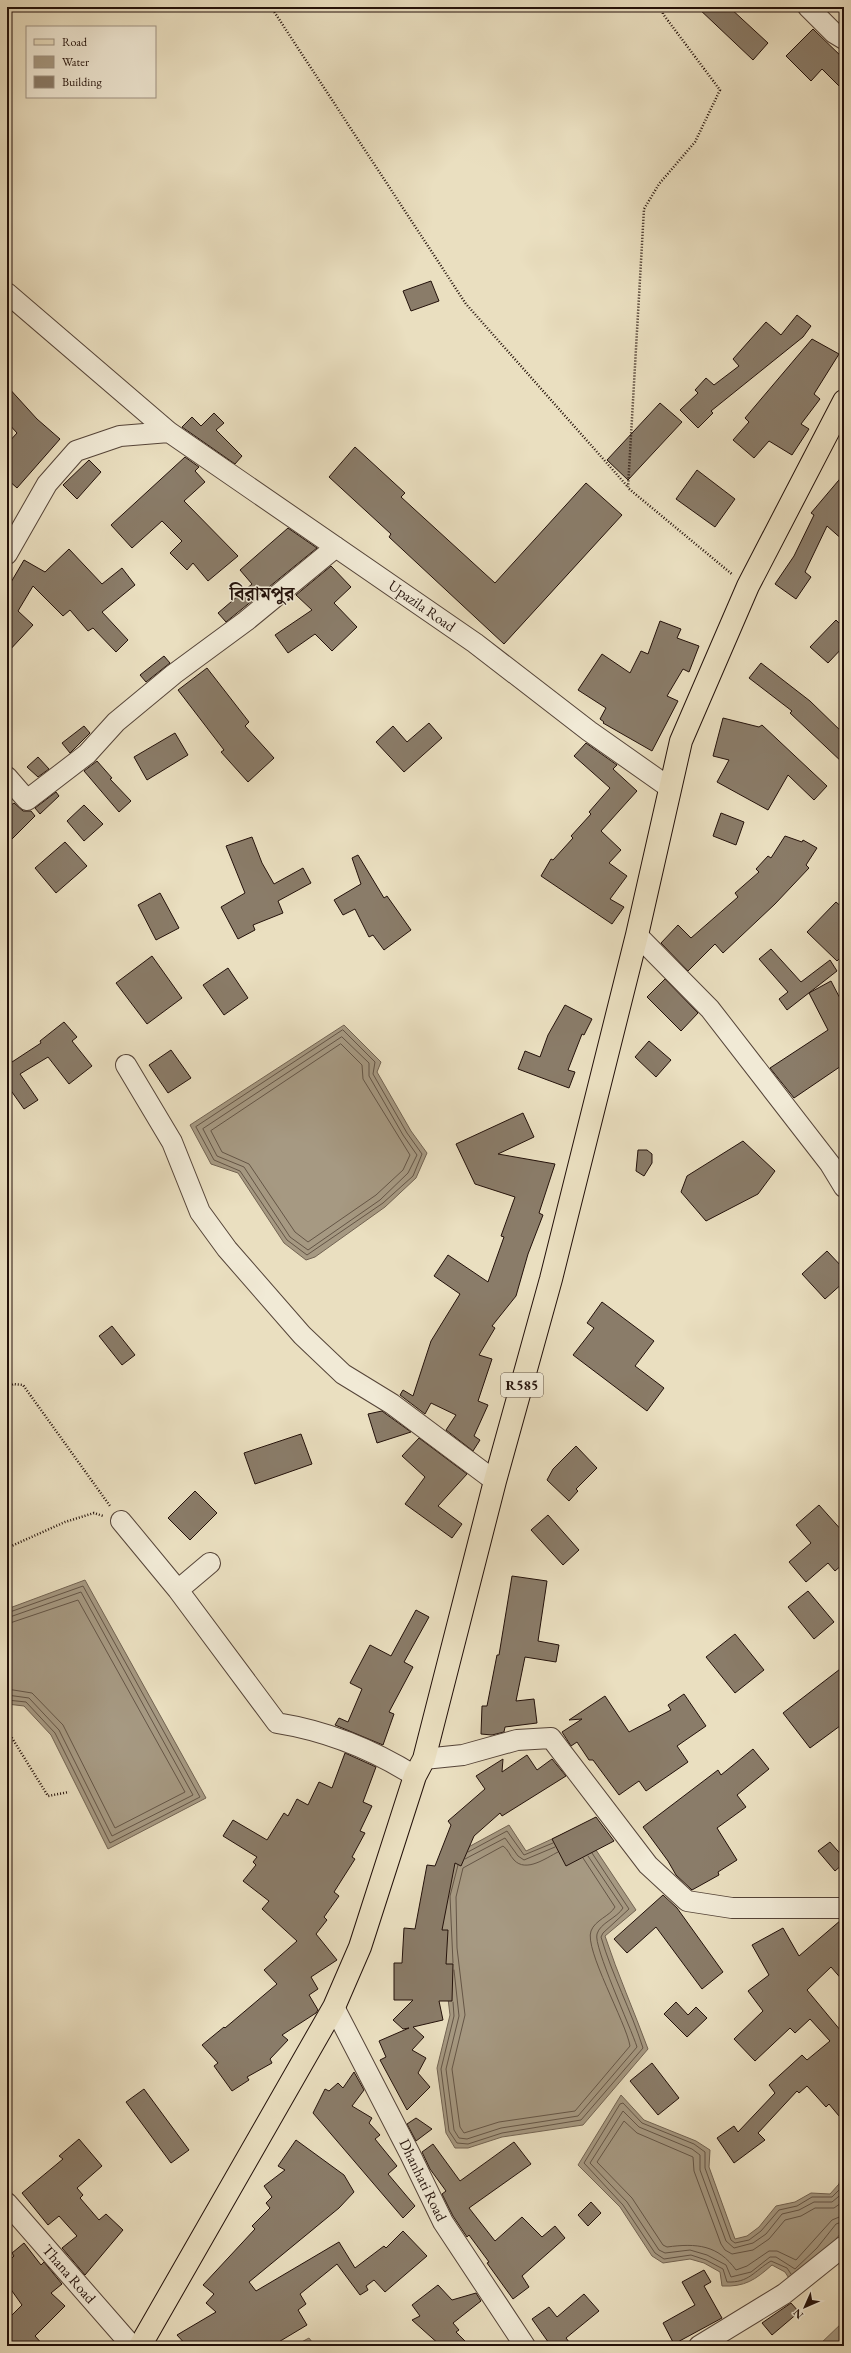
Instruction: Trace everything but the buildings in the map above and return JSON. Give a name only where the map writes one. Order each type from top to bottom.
[{"type":"main road","name":"R585","points":[[140,2346],[334,2007],[360,1947],[419,1768],[495,1481],[551,1279],[637,935],[681,741],[748,586],[844,401]]},
{"type":"street","points":[[808,7],[834,33],[844,39]]},
{"type":"street","name":"Upazila Road","points":[[7,293],[169,432],[475,643],[589,732],[670,788]]},
{"type":"street","points":[[7,554],[47,484],[76,451],[120,436],[169,432]]},
{"type":"street","points":[[7,777],[27,800],[87,754],[116,722],[174,674],[246,620],[336,547]]},
{"type":"street","points":[[637,935],[710,1010],[830,1164],[844,1187]]},
{"type":"street","points":[[126,1065],[172,1142],[200,1212],[227,1249],[302,1335],[343,1374],[392,1404],[495,1481]]},
{"type":"street","points":[[121,1521],[178,1590],[277,1723],[341,1738],[389,1760],[419,1768],[517,1740],[551,1738],[648,1865],[687,1901],[732,1908],[844,1908]]},
{"type":"street","points":[[178,1590],[210,1563]]},
{"type":"street","name":"Dhanhati Road","points":[[334,2007],[410,2154],[443,2222],[525,2346]]},
{"type":"street","name":"Thana Road","points":[[7,2203],[132,2346]]},
{"type":"street","points":[[699,2346],[784,2294],[844,2246]]},
{"type":"path","points":[[271,7],[466,304],[628,488],[748,586]]},
{"type":"path","points":[[628,488],[644,209],[659,184],[695,142],[720,90],[663,14],[662,7]]},
{"type":"path","points":[[7,1388],[13,1384],[23,1385],[121,1521]]},
{"type":"path","points":[[7,1548],[65,1522],[94,1513],[121,1521]]},
{"type":"path","points":[[7,1730],[48,1796],[69,1792]]},
{"type":"water","points":[[344,1025],[381,1062],[377,1072],[411,1131],[427,1153],[416,1178],[385,1207],[315,1257],[306,1260],[284,1243],[238,1173],[211,1164],[190,1125]]},
{"type":"water","points":[[85,1580],[206,1798],[108,1849],[51,1735],[24,1706],[7,1704],[7,1609]]},
{"type":"water","points":[[509,1825],[526,1851],[580,1826],[636,1910],[605,1936],[648,2049],[583,2125],[502,2137],[468,2148],[455,2148],[446,2133],[437,2068],[450,2015],[442,1949],[441,1895],[450,1857]]},
{"type":"water","points":[[621,2095],[644,2120],[696,2141],[710,2150],[709,2167],[735,2239],[747,2236],[759,2227],[776,2206],[795,2202],[811,2193],[830,2194],[839,2184],[844,2164],[844,2229],[824,2254],[792,2283],[785,2272],[772,2265],[749,2282],[737,2285],[722,2286],[720,2272],[704,2263],[690,2259],[663,2263],[652,2256],[620,2207],[578,2165]]},
{"type":"water","points":[[844,2321],[844,2346],[818,2346]]},
{"type":"water","points":[[309,2338],[315,2346],[294,2346]]},
{"type":"district","name":"বিরামপুর","points":[[262,593]]}]
